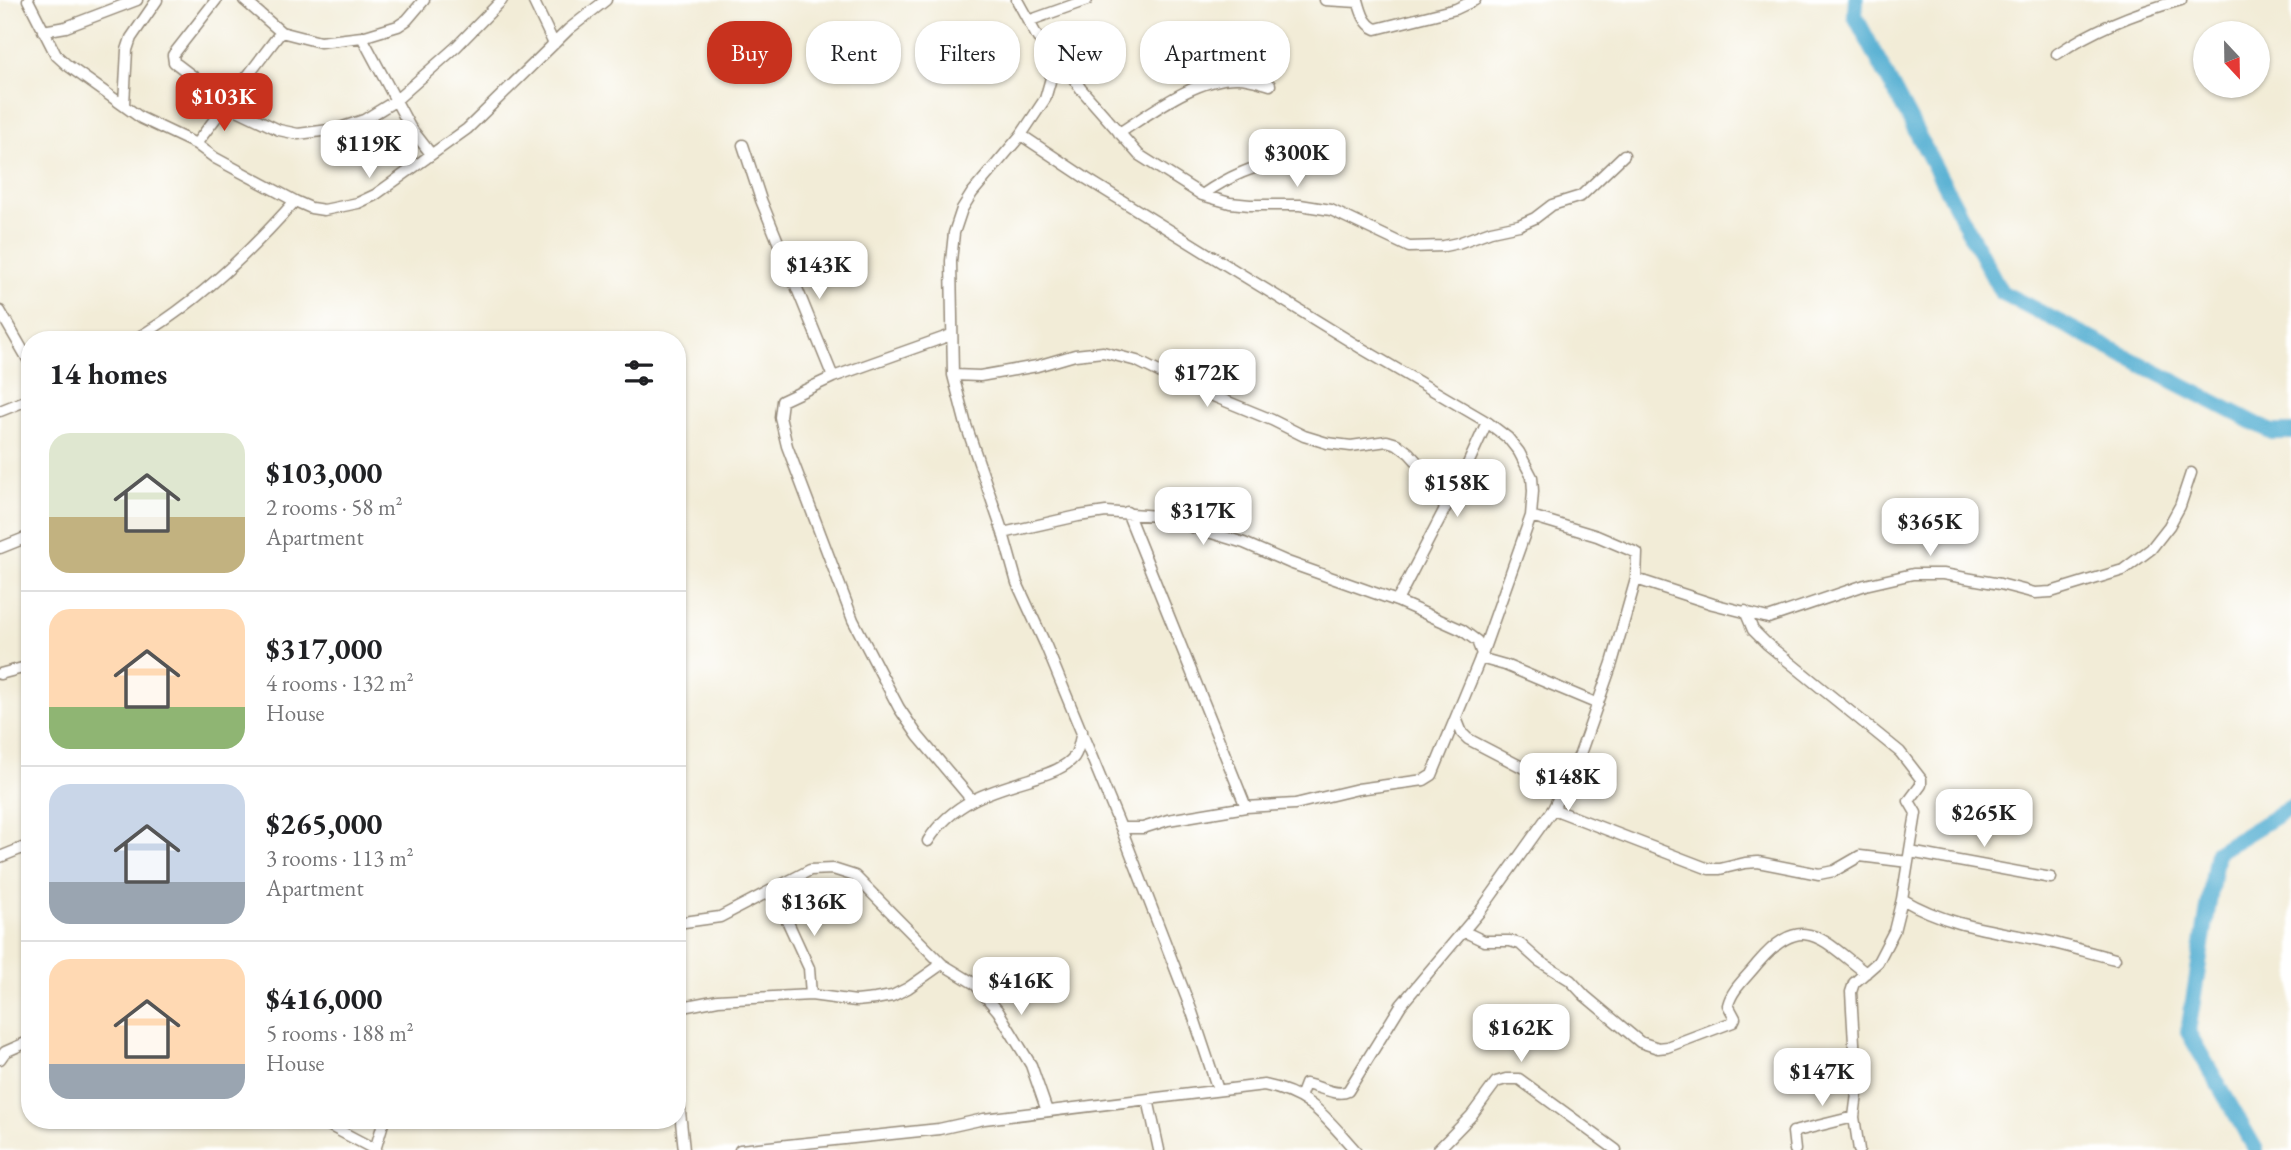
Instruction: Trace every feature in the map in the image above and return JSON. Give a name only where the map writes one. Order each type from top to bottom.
[{"type":"street","points":[[28,0],[61,60],[147,122],[196,144],[215,158],[295,201],[324,210],[358,203],[375,195],[467,130],[569,29],[606,0]]},
{"type":"street","points":[[43,31],[66,27],[137,0]]},
{"type":"street","points":[[124,104],[127,50],[131,38],[157,0]]},
{"type":"street","points":[[216,0],[173,58],[174,62],[226,103],[279,130],[298,134],[350,126],[396,101],[456,47],[502,0]]},
{"type":"street","points":[[244,0],[281,32],[320,42],[362,37],[398,26],[408,20],[425,0]]},
{"type":"street","points":[[533,0],[554,44]]},
{"type":"street","points":[[1017,0],[1034,30]]},
{"type":"street","points":[[1028,21],[1087,0]]},
{"type":"street","points":[[1325,0],[1358,1],[1365,21],[1376,29],[1457,9],[1475,0]]},
{"type":"street","points":[[2057,54],[2110,24],[2181,0]]},
{"type":"street","points":[[196,144],[281,32]]},
{"type":"street","points":[[362,37],[410,127],[430,154]]},
{"type":"street","points":[[1119,133],[1179,95],[1223,79],[1247,79],[1270,85]]},
{"type":"street","points":[[1051,84],[1045,99],[1021,135],[984,177],[962,209],[954,233],[951,261],[953,375],[974,451],[1003,533],[1017,583],[1121,828],[1219,1090]]},
{"type":"street","points":[[1078,84],[1145,161],[1202,195],[1230,203],[1300,205],[1331,209],[1409,247],[1444,246],[1519,225],[1535,218],[1552,205],[1581,196],[1624,155]]},
{"type":"street","points":[[1021,135],[1243,276],[1487,422],[1508,438],[1532,477],[1534,491],[1531,516],[1481,656],[1435,771],[1429,778],[1358,789],[1295,804],[1246,807],[1168,820],[1143,828],[1121,828]]},
{"type":"street","points":[[743,145],[761,200],[833,377]]},
{"type":"street","points":[[1202,195],[1227,178],[1285,159]]},
{"type":"street","points":[[156,331],[238,261],[295,201]]},
{"type":"street","points":[[0,311],[21,347]]},
{"type":"street","points":[[951,335],[833,377],[782,401],[780,417],[787,446],[853,620],[899,708],[918,736],[972,800]]},
{"type":"street","points":[[953,375],[980,376],[1037,366],[1075,355],[1103,352],[1137,361],[1304,436],[1351,446],[1387,440],[1397,444],[1413,458],[1447,504]]},
{"type":"street","points":[[0,411],[21,403]]},
{"type":"street","points":[[1397,601],[1487,422]]},
{"type":"street","points":[[1636,579],[1713,604],[1768,618],[1874,583],[1913,574],[1943,573],[2035,593],[2064,589],[2123,570],[2151,548],[2175,516],[2191,473]]},
{"type":"street","points":[[1003,533],[1106,512],[1157,516],[1232,539],[1397,601],[1462,630],[1477,641],[1481,656]]},
{"type":"street","points":[[1128,512],[1246,807]]},
{"type":"street","points":[[1300,1097],[1305,1084],[1338,1094],[1348,1091],[1401,1005],[1464,931],[1553,808],[1580,754],[1636,579],[1637,553],[1597,536],[1531,516]]},
{"type":"street","points":[[0,548],[21,540]]},
{"type":"street","points":[[1745,611],[1753,630],[1767,645],[1900,752],[1920,777],[1921,785],[1909,801],[1916,813],[1894,931],[1878,962],[1854,984],[1850,1000],[1857,1094],[1854,1117],[1859,1150]]},
{"type":"street","points":[[1481,656],[1598,704]]},
{"type":"street","points":[[0,674],[21,668]]},
{"type":"street","points":[[1456,718],[1462,733],[1468,739],[1543,778],[1559,797]]},
{"type":"street","points":[[928,841],[945,817],[972,800],[1049,773],[1068,762],[1077,751],[1082,731]]},
{"type":"street","points":[[1553,808],[1709,869],[1758,862],[1819,874],[1834,871],[1860,856],[1909,857],[2051,878]]},
{"type":"street","points":[[0,857],[21,849]]},
{"type":"street","points":[[686,922],[720,917],[810,870],[833,869],[846,872],[862,881],[942,964],[975,984],[998,1011],[1031,1065],[1047,1111]]},
{"type":"street","points":[[773,890],[806,959],[811,976],[811,995]]},
{"type":"street","points":[[1902,899],[1927,913],[1974,928],[2032,938],[2115,959]]},
{"type":"street","points":[[1464,931],[1485,941],[1510,941],[1520,944],[1539,961],[1570,980],[1640,1042],[1658,1048],[1733,1022],[1735,1018],[1728,1004],[1733,992],[1772,947],[1786,938],[1803,933],[1818,936],[1866,973]]},
{"type":"street","points":[[686,1006],[718,1000],[811,995],[856,1001],[892,996],[942,964]]},
{"type":"street","points":[[2,1051],[21,1044]]},
{"type":"street","points":[[1438,1150],[1471,1116],[1496,1082],[1519,1079],[1616,1150]]},
{"type":"street","points":[[740,1150],[939,1129],[984,1119],[1265,1085],[1284,1089],[1300,1097],[1325,1115],[1355,1150]]},
{"type":"street","points":[[1149,1099],[1159,1150]]},
{"type":"street","points":[[1795,1150],[1795,1131],[1854,1117]]},
{"type":"street","points":[[336,1129],[375,1150],[381,1129]]},
{"type":"street","points":[[682,1129],[684,1150]]},
{"type":"street","points":[[846,1137],[851,1150]]},
{"type":"waterway","points":[[1856,0],[1855,16],[2001,292],[2272,432],[2291,432]]},
{"type":"waterway","points":[[2256,1150],[2188,1032],[2217,852],[2291,807]]}]
